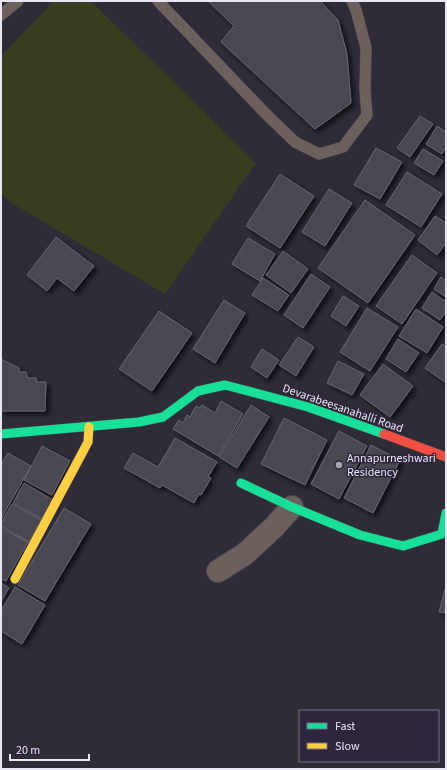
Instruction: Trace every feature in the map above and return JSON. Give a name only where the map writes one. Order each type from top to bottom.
[{"type":"street","name":"Devarabeesanahalli Road","points":[[1,434],[139,422],[163,417],[198,391],[225,385],[308,407],[446,457]]},
{"type":"street","points":[[15,579],[88,442],[89,427]]},
{"type":"street","points":[[241,483],[292,507],[360,535],[403,546],[442,534],[446,513]]},
{"type":"street","points":[[218,571],[245,554],[274,527],[292,507]]},
{"type":"lane","points":[[1,15],[18,1]]},
{"type":"lane","points":[[158,1],[264,112],[295,142],[319,154],[343,147],[367,115],[365,90],[366,48],[356,10],[352,1]]},
{"type":"green space","points":[[54,1],[91,1],[256,163],[165,294],[13,204],[1,194],[1,56]]},
{"type":"building","points":[[208,1],[320,1],[338,20],[347,54],[351,103],[315,129],[221,42],[234,26]]},
{"type":"building","points":[[420,116],[433,124],[410,157],[397,148]]},
{"type":"building","points":[[437,126],[446,132],[446,147],[442,154],[426,144]]},
{"type":"building","points":[[376,148],[402,162],[380,199],[354,185]]},
{"type":"building","points":[[423,149],[443,161],[434,175],[414,163]]},
{"type":"building","points":[[407,172],[442,194],[421,227],[386,205]]},
{"type":"building","points":[[280,174],[314,196],[280,248],[246,226]]},
{"type":"building","points":[[329,189],[352,203],[325,246],[302,232]]},
{"type":"building","points":[[365,200],[415,235],[368,303],[318,268]]},
{"type":"building","points":[[435,216],[446,223],[446,243],[437,255],[418,240]]},
{"type":"building","points":[[56,237],[94,266],[74,291],[57,278],[47,291],[27,275]]},
{"type":"building","points":[[248,238],[275,254],[260,281],[232,264]]},
{"type":"building","points":[[283,251],[308,269],[291,293],[266,275]]},
{"type":"building","points":[[412,255],[437,273],[402,324],[376,306]]},
{"type":"building","points":[[311,274],[330,287],[303,328],[284,315]]},
{"type":"building","points":[[441,277],[446,281],[446,297],[434,289]]},
{"type":"building","points":[[263,278],[289,295],[278,311],[252,295]]},
{"type":"building","points":[[432,292],[446,302],[446,311],[440,320],[422,308]]},
{"type":"building","points":[[343,296],[359,306],[346,326],[331,316]]},
{"type":"building","points":[[224,300],[245,313],[215,363],[193,349]]},
{"type":"building","points":[[367,308],[398,327],[370,371],[340,352]]},
{"type":"building","points":[[416,309],[443,327],[427,353],[399,336]]},
{"type":"building","points":[[159,311],[192,333],[152,391],[119,369]]},
{"type":"building","points":[[298,337],[314,347],[296,376],[279,365]]},
{"type":"building","points":[[398,339],[419,353],[406,372],[386,359]]},
{"type":"building","points":[[442,344],[446,347],[446,383],[425,368]]},
{"type":"building","points":[[262,349],[279,360],[267,378],[251,367]]},
{"type":"building","points":[[1,359],[19,368],[19,372],[26,372],[28,378],[36,378],[37,382],[46,382],[45,411],[1,411]]},
{"type":"building","points":[[338,361],[364,374],[352,395],[327,383]]},
{"type":"building","points":[[383,364],[413,386],[390,417],[360,395]]},
{"type":"building","points":[[221,401],[243,414],[218,456],[173,429],[179,420],[183,423],[187,415],[190,417],[196,406],[200,408],[202,405],[215,413]]},
{"type":"building","points":[[251,405],[269,417],[237,468],[219,457]]},
{"type":"building","points":[[284,418],[327,440],[305,485],[261,464]]},
{"type":"building","name":"Annapurneshwari Residency","points":[[339,431],[367,446],[339,499],[311,484]]},
{"type":"building","points":[[175,438],[217,462],[208,477],[211,478],[201,495],[199,494],[194,503],[162,485],[160,488],[124,468],[133,453],[158,467]]},
{"type":"building","points":[[371,445],[400,460],[373,513],[344,498]]},
{"type":"building","points":[[42,446],[70,461],[52,495],[24,480]]},
{"type":"building","points":[[8,453],[31,466],[1,519],[1,465]]},
{"type":"building","points":[[24,483],[53,500],[42,519],[13,503]]},
{"type":"building","points":[[12,504],[41,520],[29,542],[1,526],[1,523]]},
{"type":"building","points":[[64,508],[91,524],[45,601],[18,585]]},
{"type":"building","points":[[1,528],[28,542],[6,581],[1,579]]},
{"type":"building","points":[[1,583],[9,588],[1,601]]},
{"type":"building","points":[[446,586],[446,613],[439,612]]},
{"type":"building","points":[[15,587],[45,605],[22,644],[1,631],[1,611]]},
{"type":"traffic: fast","points":[[1,434],[139,422],[163,417],[198,391],[225,385],[308,407],[384,434]]},
{"type":"traffic: fast","points":[[241,483],[292,507],[360,535],[403,546],[442,534],[446,513]]},
{"type":"traffic: slow","points":[[15,579],[88,442],[89,427]]},
{"type":"traffic: jam","points":[[384,434],[446,457]]},
{"type":"place","name":"Annapurneshwari Residency","points":[[339,465]]}]
